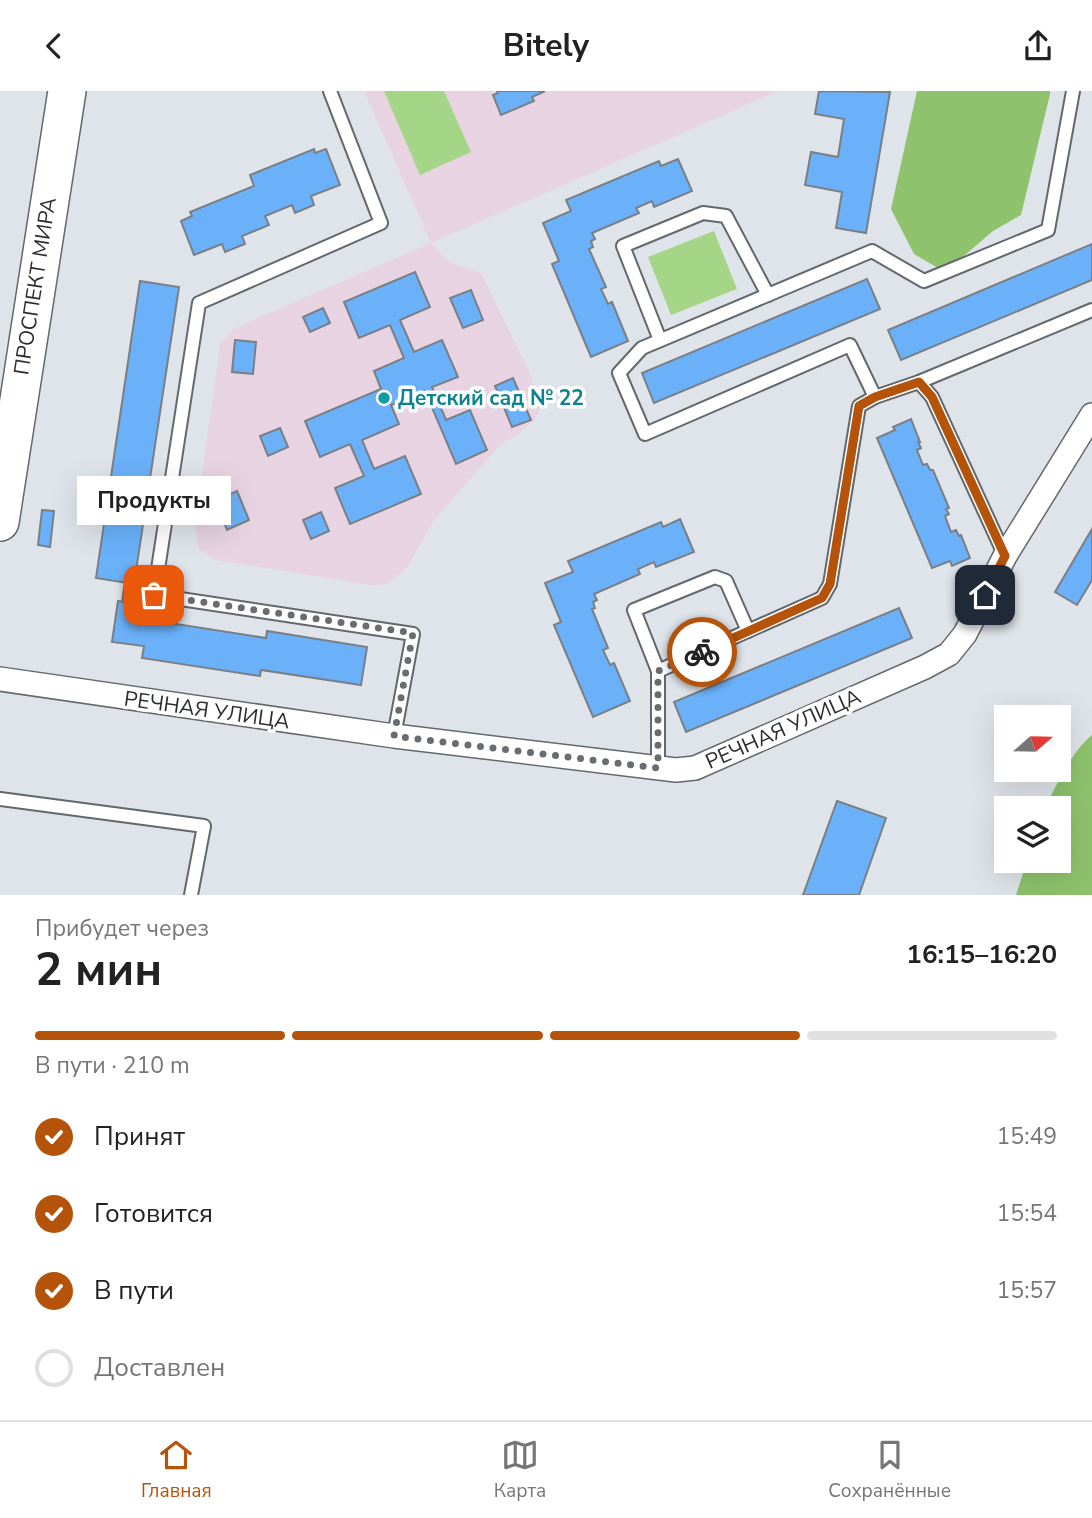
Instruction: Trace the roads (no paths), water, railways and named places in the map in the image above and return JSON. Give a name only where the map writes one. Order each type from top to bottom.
[{"type":"main road","name":"ПРОСПЕКТ МИРА","points":[[0,522],[67,91]]},
{"type":"street","name":"РЕЧНАЯ УЛИЦА","points":[[0,679],[394,736],[676,770],[695,768],[949,654],[965,634],[1005,556],[1092,415]]},
{"type":"lane","points":[[330,91],[381,223],[199,303],[154,595],[413,633],[394,736]]},
{"type":"lane","points":[[875,397],[850,345],[645,434],[619,373],[642,348],[872,251],[924,281],[1048,230],[1073,91]]},
{"type":"lane","points":[[660,340],[623,246],[704,213],[726,216],[768,295]]},
{"type":"lane","points":[[658,671],[822,598],[830,584],[859,406],[875,397],[919,382],[1092,310]]},
{"type":"lane","points":[[919,382],[932,397],[1005,556]]},
{"type":"lane","points":[[658,768],[658,671],[634,610],[715,576],[726,581],[748,631]]},
{"type":"lane","points":[[0,800],[204,826],[191,895]]},
{"type":"place","name":"Детский сад № 22","points":[[384,398]]},
{"type":"place","name":"Продукты","points":[[154,595]]}]
